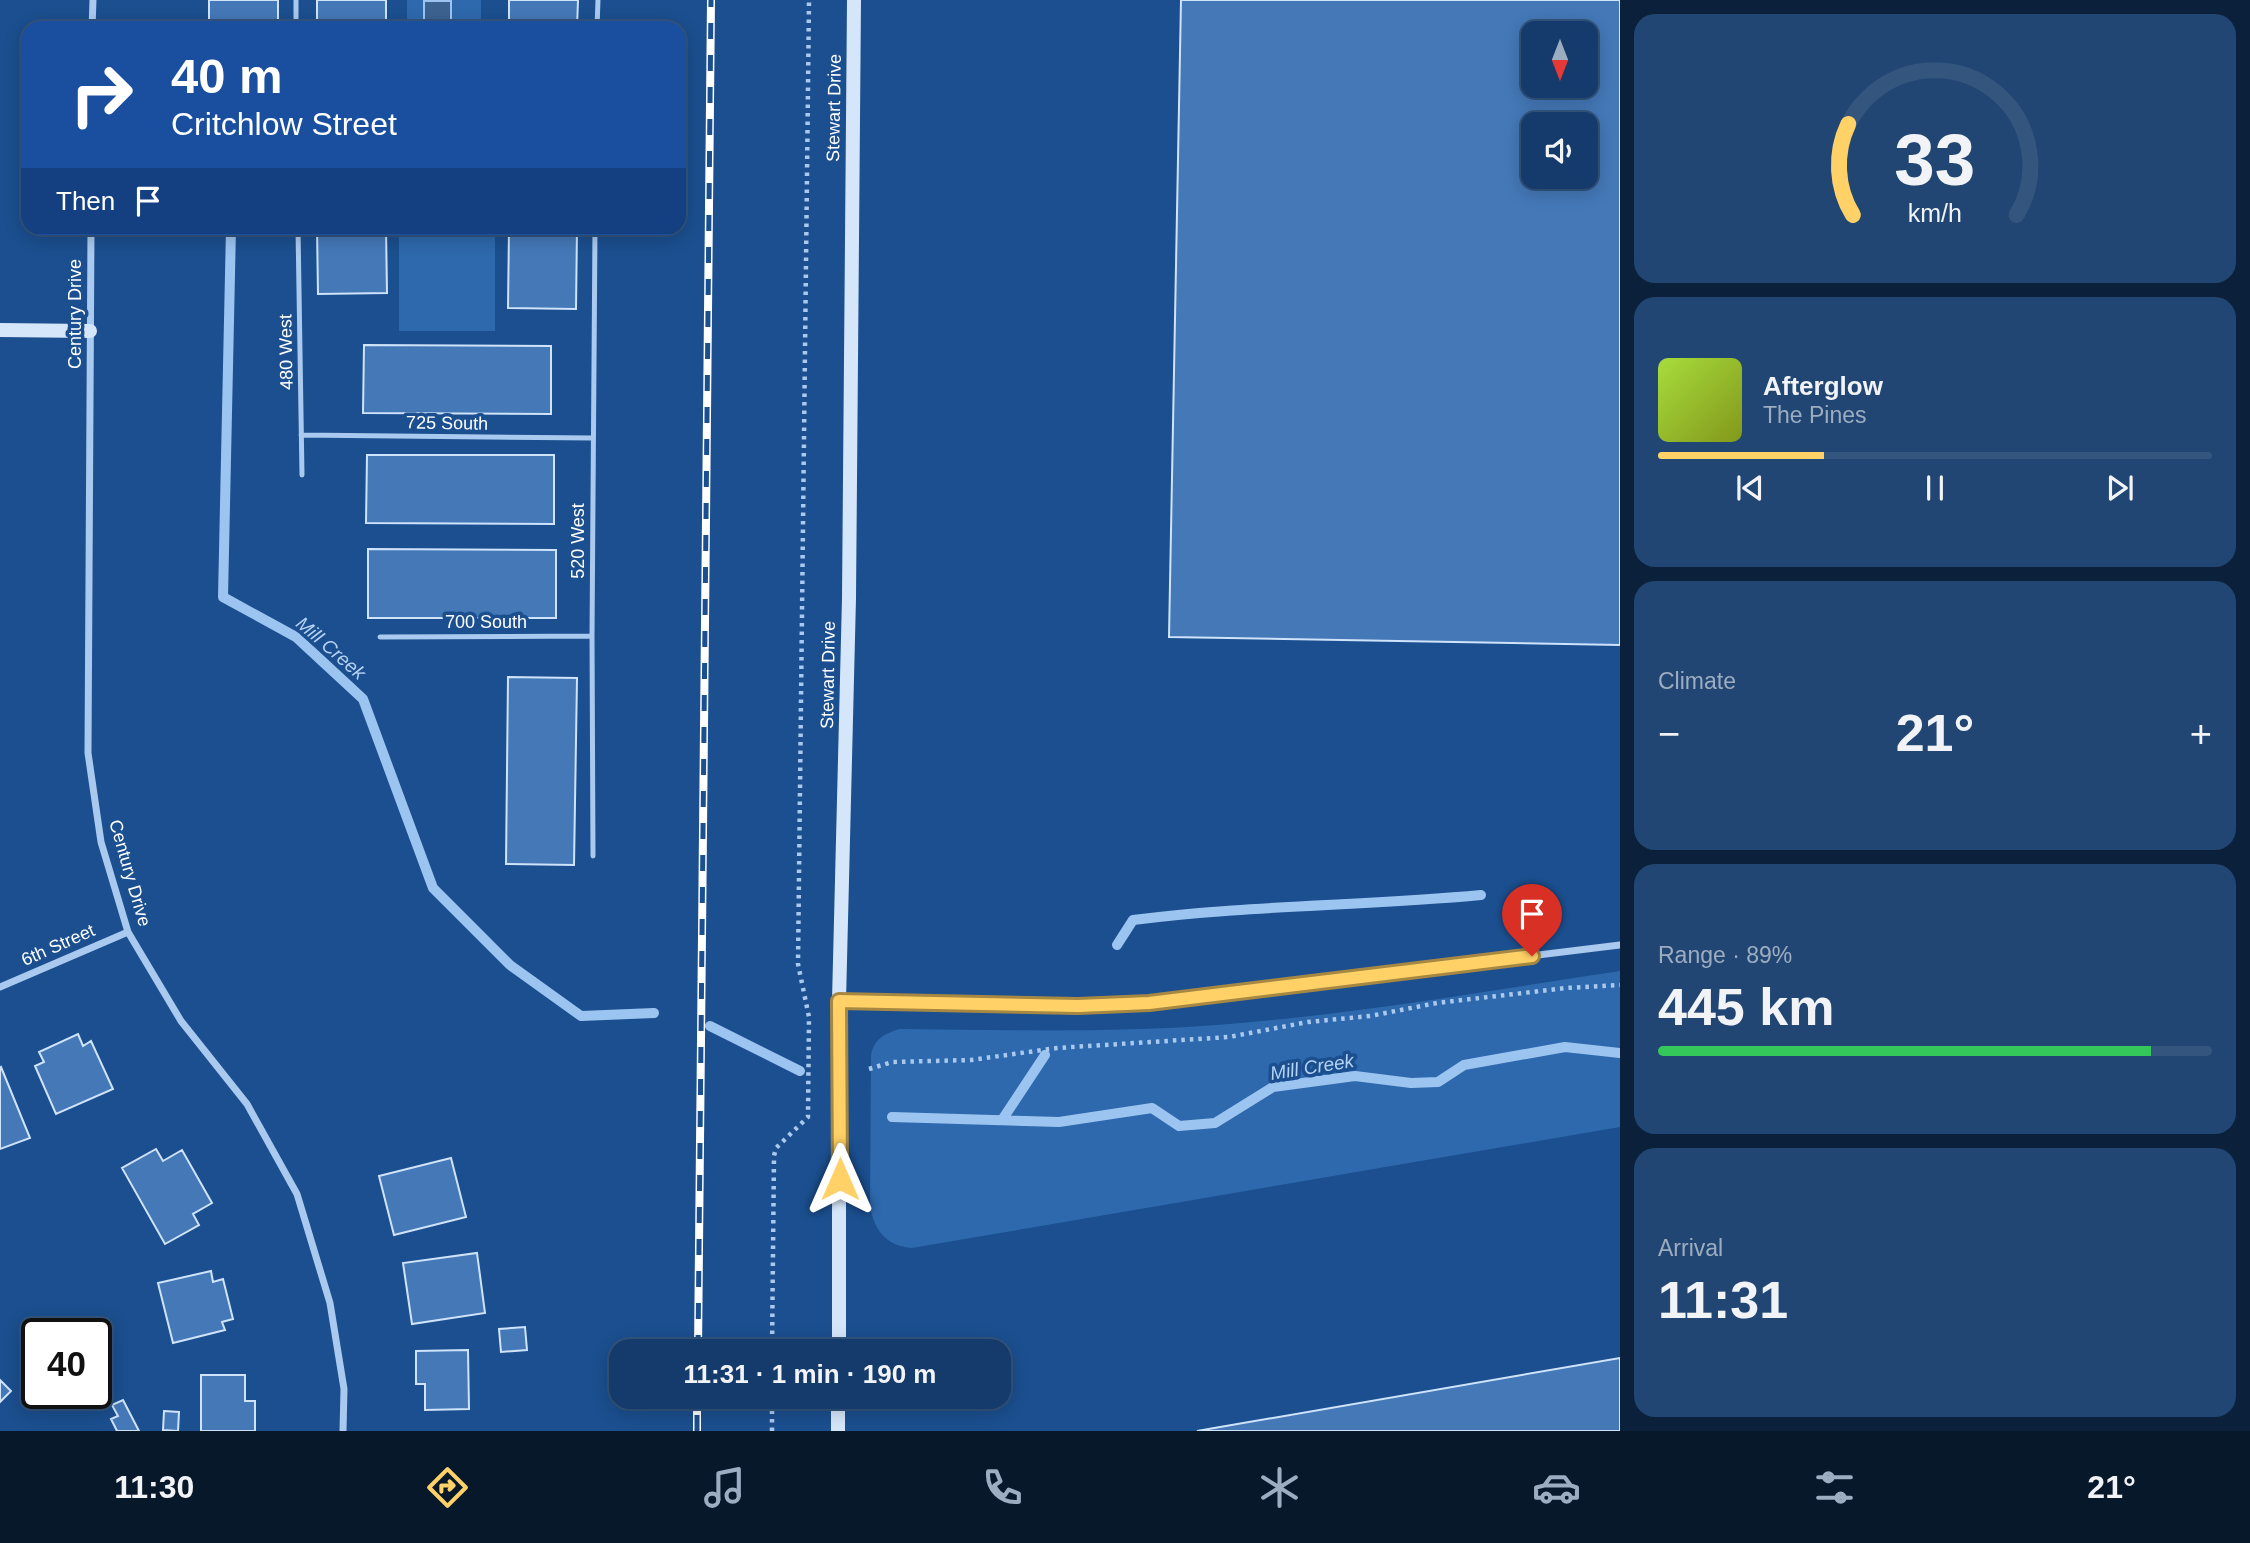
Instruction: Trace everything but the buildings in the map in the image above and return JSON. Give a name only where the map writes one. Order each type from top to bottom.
[{"type":"street","points":[[93,0],[93,21]]},
{"type":"street","name":"Stewart Drive","points":[[839,1339],[839,1001],[849,598],[854,0]]},
{"type":"street","name":"Century Drive","points":[[91,235],[88,753],[101,842],[128,932],[181,1021],[247,1104],[297,1194],[330,1303],[344,1389],[342,1431]]},
{"type":"street","points":[[0,330],[90,331]]},
{"type":"street","name":"6th Street","points":[[0,987],[128,932]]},
{"type":"street","points":[[839,1001],[1078,1006],[1149,1003],[1620,945]]},
{"type":"street","points":[[838,1409],[838,1431]]},
{"type":"lane","points":[[296,0],[296,21]]},
{"type":"lane","points":[[597,21],[598,0]]},
{"type":"lane","name":"480 West","points":[[299,235],[302,475]]},
{"type":"lane","name":"520 West","points":[[593,856],[595,235]]},
{"type":"lane","name":"725 South","points":[[301,435],[593,438]]},
{"type":"lane","name":"700 South","points":[[380,637],[592,636]]},
{"type":"path","points":[[772,1339],[774,1156],[776,1148],[808,1117],[809,1017],[798,964],[809,0]]},
{"type":"path","points":[[869,1069],[892,1062],[971,1060],[1057,1048],[1229,1037],[1437,1003],[1566,988],[1620,985]]},
{"type":"path","points":[[772,1409],[772,1431]]},
{"type":"shaded area","points":[[407,0],[481,0],[481,21],[407,21]]},
{"type":"shaded area","points":[[424,1],[451,1],[451,21],[424,21]]},
{"type":"shaded area","points":[[399,235],[495,235],[495,331],[399,331]]},
{"type":"shaded area","points":[[1620,971],[1620,1127],[912,1248],[888,1240],[878,1229],[872,1215],[871,1055],[880,1038],[899,1029],[1097,1030],[1176,1028],[1267,1021],[1368,1009]]},
{"type":"waterway","name":"Mill Creek","points":[[231,235],[223,597],[296,637],[363,699],[433,888],[510,965],[581,1016],[654,1013]]},
{"type":"waterway","points":[[1117,945],[1133,920],[1220,911],[1481,895]]},
{"type":"waterway","name":"Mill Creek","points":[[710,1026],[800,1071]]},
{"type":"waterway","name":"Mill Creek","points":[[892,1117],[1059,1122],[1152,1108],[1179,1126],[1215,1123],[1273,1087],[1355,1076],[1411,1083],[1438,1082],[1464,1065],[1565,1047],[1620,1053]]},
{"type":"waterway","points":[[1002,1120],[1045,1055]]},
{"type":"railway","points":[[698,1339],[711,0]]},
{"type":"railway","points":[[697,1409],[697,1431]]},
{"type":"route","points":[[840,1179],[839,1001],[1078,1006],[1149,1003],[1532,956]]}]
